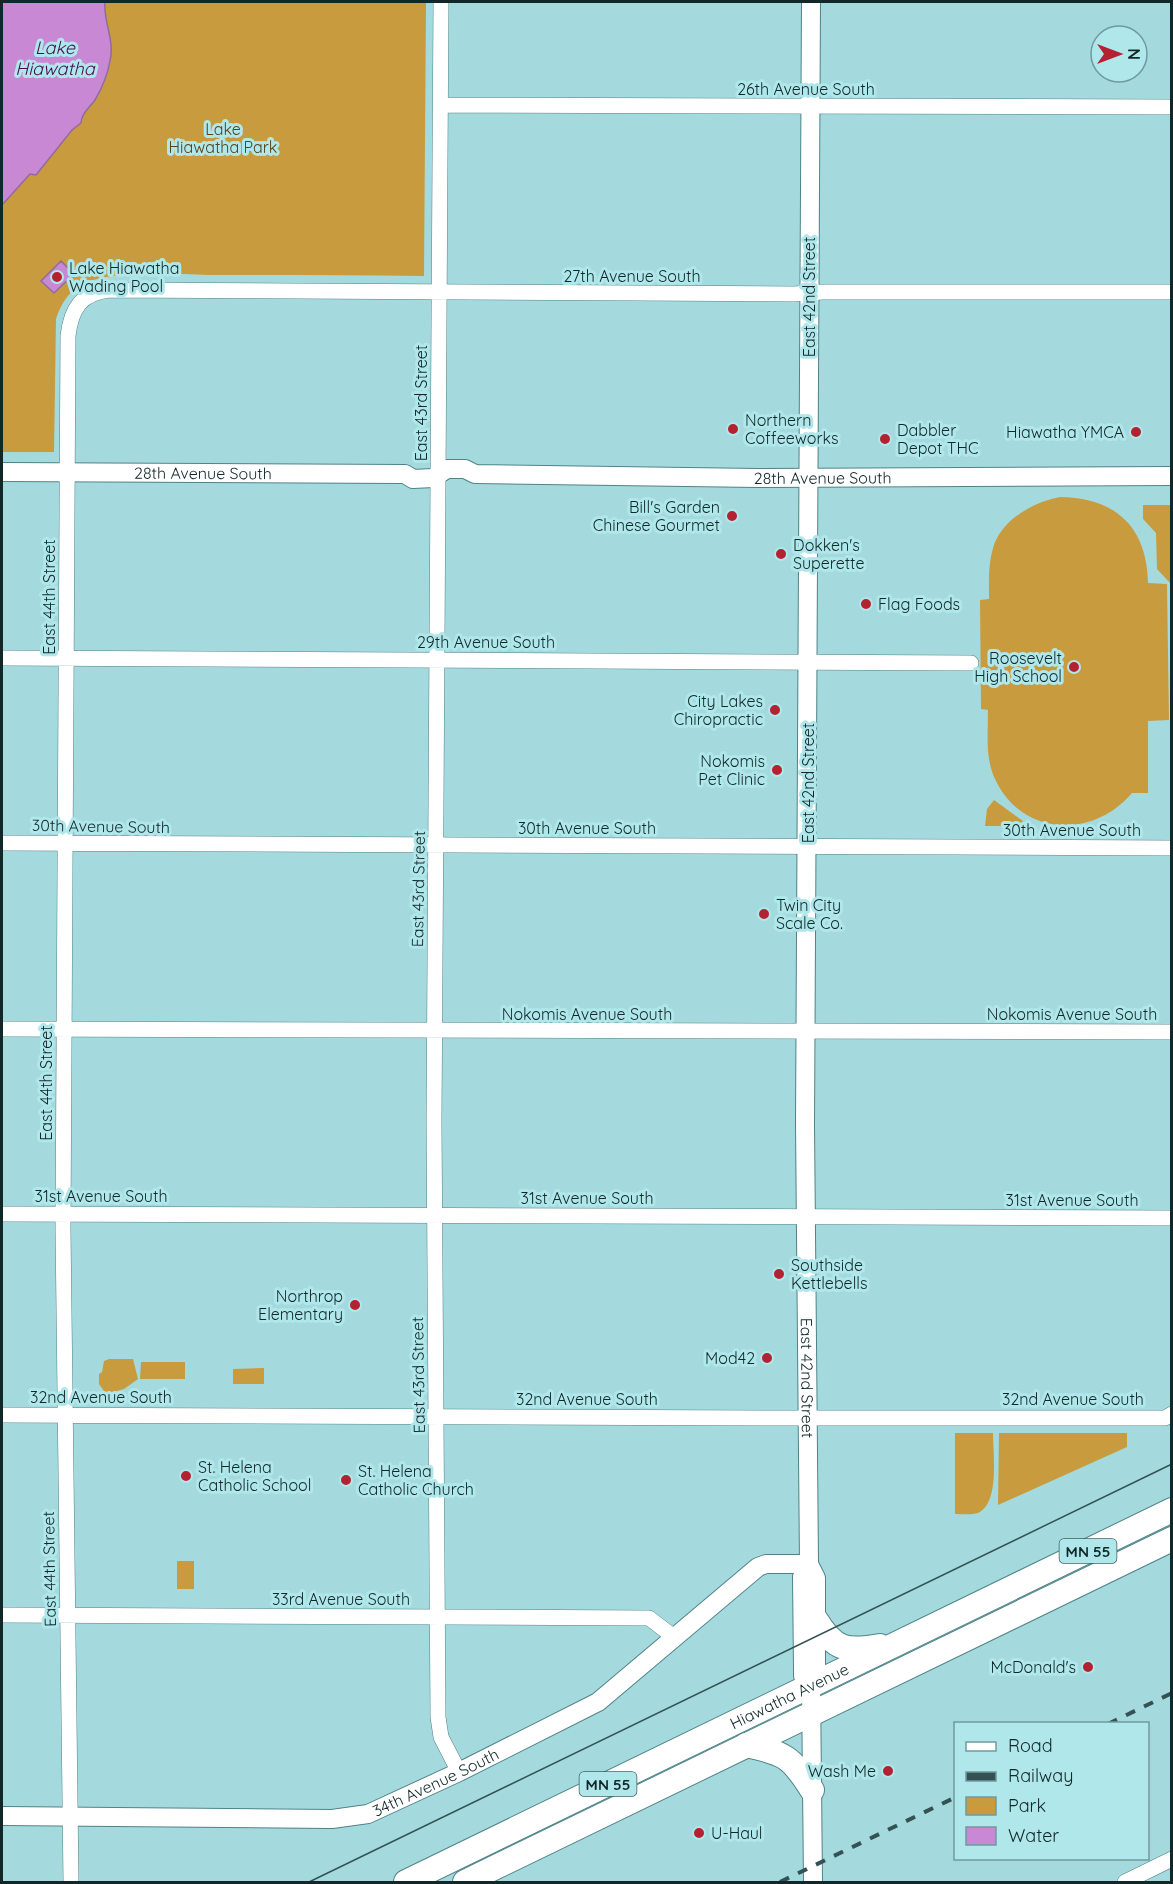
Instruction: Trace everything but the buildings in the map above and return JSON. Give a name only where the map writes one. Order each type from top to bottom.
[{"type":"highway","name":"Hiawatha Avenue","points":[[406,1882],[1172,1510]]},
{"type":"highway","name":"Hiawatha Avenue","points":[[465,1882],[811,1713],[1170,1545]]},
{"type":"highway","points":[[816,1620],[828,1639],[844,1648],[854,1650],[903,1642]]},
{"type":"highway","points":[[746,1745],[777,1752],[789,1759],[800,1769],[812,1790]]},
{"type":"street","name":"East 43rd Street","points":[[441,2],[434,1032],[438,1717],[441,1737],[459,1772]]},
{"type":"street","name":"East 42nd Street","points":[[811,2],[807,477],[809,662],[806,1218],[809,1564],[816,1578],[816,1677],[811,1685],[813,1882]]},
{"type":"street","name":"26th Avenue South","points":[[441,105],[1172,107]]},
{"type":"street","name":"27th Avenue South","points":[[93,294],[110,290],[810,294],[822,292],[1172,292]]},
{"type":"street","name":"East 44th Street","points":[[71,1882],[63,1214],[68,336],[70,318],[78,304],[93,294]]},
{"type":"street","name":"28th Avenue South","points":[[2,472],[405,474],[413,470],[433,470],[447,480],[465,479],[475,474],[807,477],[1172,476]]},
{"type":"street","name":"29th Avenue South","points":[[2,658],[971,663]]},
{"type":"street","name":"30th Avenue South","points":[[2,843],[1172,848]]},
{"type":"street","name":"Nokomis Avenue South","points":[[2,1029],[434,1032],[1172,1032]]},
{"type":"street","name":"31st Avenue South","points":[[2,1214],[1172,1218]]},
{"type":"street","name":"32nd Avenue South","points":[[2,1415],[1165,1418],[1172,1414]]},
{"type":"street","name":"34th Avenue South","points":[[2,1816],[332,1819],[368,1814],[459,1772],[598,1702],[758,1568],[766,1564],[809,1564]]},
{"type":"street","name":"East 42nd Street","points":[[809,1564],[802,1577],[803,1676],[811,1685]]},
{"type":"street","name":"33rd Avenue South","points":[[2,1615],[650,1618],[674,1637]]},
{"type":"street","points":[[1125,1882],[1172,1859]]},
{"type":"green space","name":"Lake Hiawatha Park","points":[[2,2],[426,2],[424,276],[147,274],[100,278],[87,282],[67,297],[56,319],[54,452],[2,452]]},
{"type":"green space","name":"Roosevelt High School","points":[[1060,497],[1097,503],[1125,519],[1142,546],[1148,583],[1167,584],[1169,720],[1148,721],[1148,793],[1132,793],[1116,808],[1098,818],[1079,824],[1059,825],[1040,821],[1022,812],[1007,798],[992,771],[988,745],[988,710],[981,709],[980,600],[989,599],[991,554],[1003,529],[1029,508]]},
{"type":"green space","points":[[1143,505],[1171,505],[1171,725],[1170,583],[1157,569],[1156,533],[1143,519]]},
{"type":"green space","points":[[994,800],[1023,821],[1021,826],[985,826],[987,809]]},
{"type":"green space","points":[[133,1359],[138,1379],[124,1389],[106,1394],[99,1384],[99,1374],[102,1372],[104,1361]]},
{"type":"green space","points":[[141,1362],[185,1362],[185,1379],[140,1379]]},
{"type":"green space","points":[[264,1368],[264,1384],[233,1384],[233,1369]]},
{"type":"green space","points":[[955,1433],[993,1433],[992,1489],[985,1508],[978,1513],[955,1514]]},
{"type":"green space","points":[[999,1433],[1127,1433],[1127,1447],[998,1505]]},
{"type":"green space","points":[[177,1561],[194,1561],[194,1589],[177,1589]]},
{"type":"water","name":"Lake Hiawatha","points":[[2,2],[105,2],[111,53],[102,86],[84,114],[81,123],[72,130],[36,175],[30,174],[2,205]]},
{"type":"water","name":"Lake Hiawatha Wading Pool","points":[[61,261],[74,274],[54,293],[41,281]]},
{"type":"tram line","points":[[309,1882],[1172,1464]]},
{"type":"railway","points":[[1112,1722],[1172,1693]]},
{"type":"railway","points":[[780,1882],[954,1798]]},
{"type":"place","name":"Lake Hiawatha Wading Pool","points":[[57,277]]},
{"type":"place","name":"Northern Coffeeworks","points":[[733,429]]},
{"type":"place","name":"Hiawatha YMCA","points":[[1136,432]]},
{"type":"place","name":"Dabbler Depot THC","points":[[885,439]]},
{"type":"place","name":"Bill's Garden Chinese Gourmet","points":[[732,516]]},
{"type":"place","name":"Dokken's Superette","points":[[781,554]]},
{"type":"place","name":"Flag Foods","points":[[866,604]]},
{"type":"place","name":"Roosevelt High School","points":[[1074,667]]},
{"type":"place","name":"City Lakes Chiropractic","points":[[775,710]]},
{"type":"place","name":"Nokomis Pet Clinic","points":[[777,770]]},
{"type":"place","name":"Twin City Scale Co.","points":[[764,914]]},
{"type":"place","name":"Southside Kettlebells","points":[[779,1274]]},
{"type":"place","name":"Northrop Elementary","points":[[355,1305]]},
{"type":"place","name":"Mod42","points":[[767,1358]]},
{"type":"place","name":"St. Helena Catholic School","points":[[186,1476]]},
{"type":"place","name":"St. Helena Catholic Church","points":[[346,1480]]},
{"type":"place","name":"McDonald's","points":[[1088,1667]]},
{"type":"place","name":"Wash Me","points":[[888,1771]]},
{"type":"place","name":"U-Haul","points":[[699,1833]]}]
